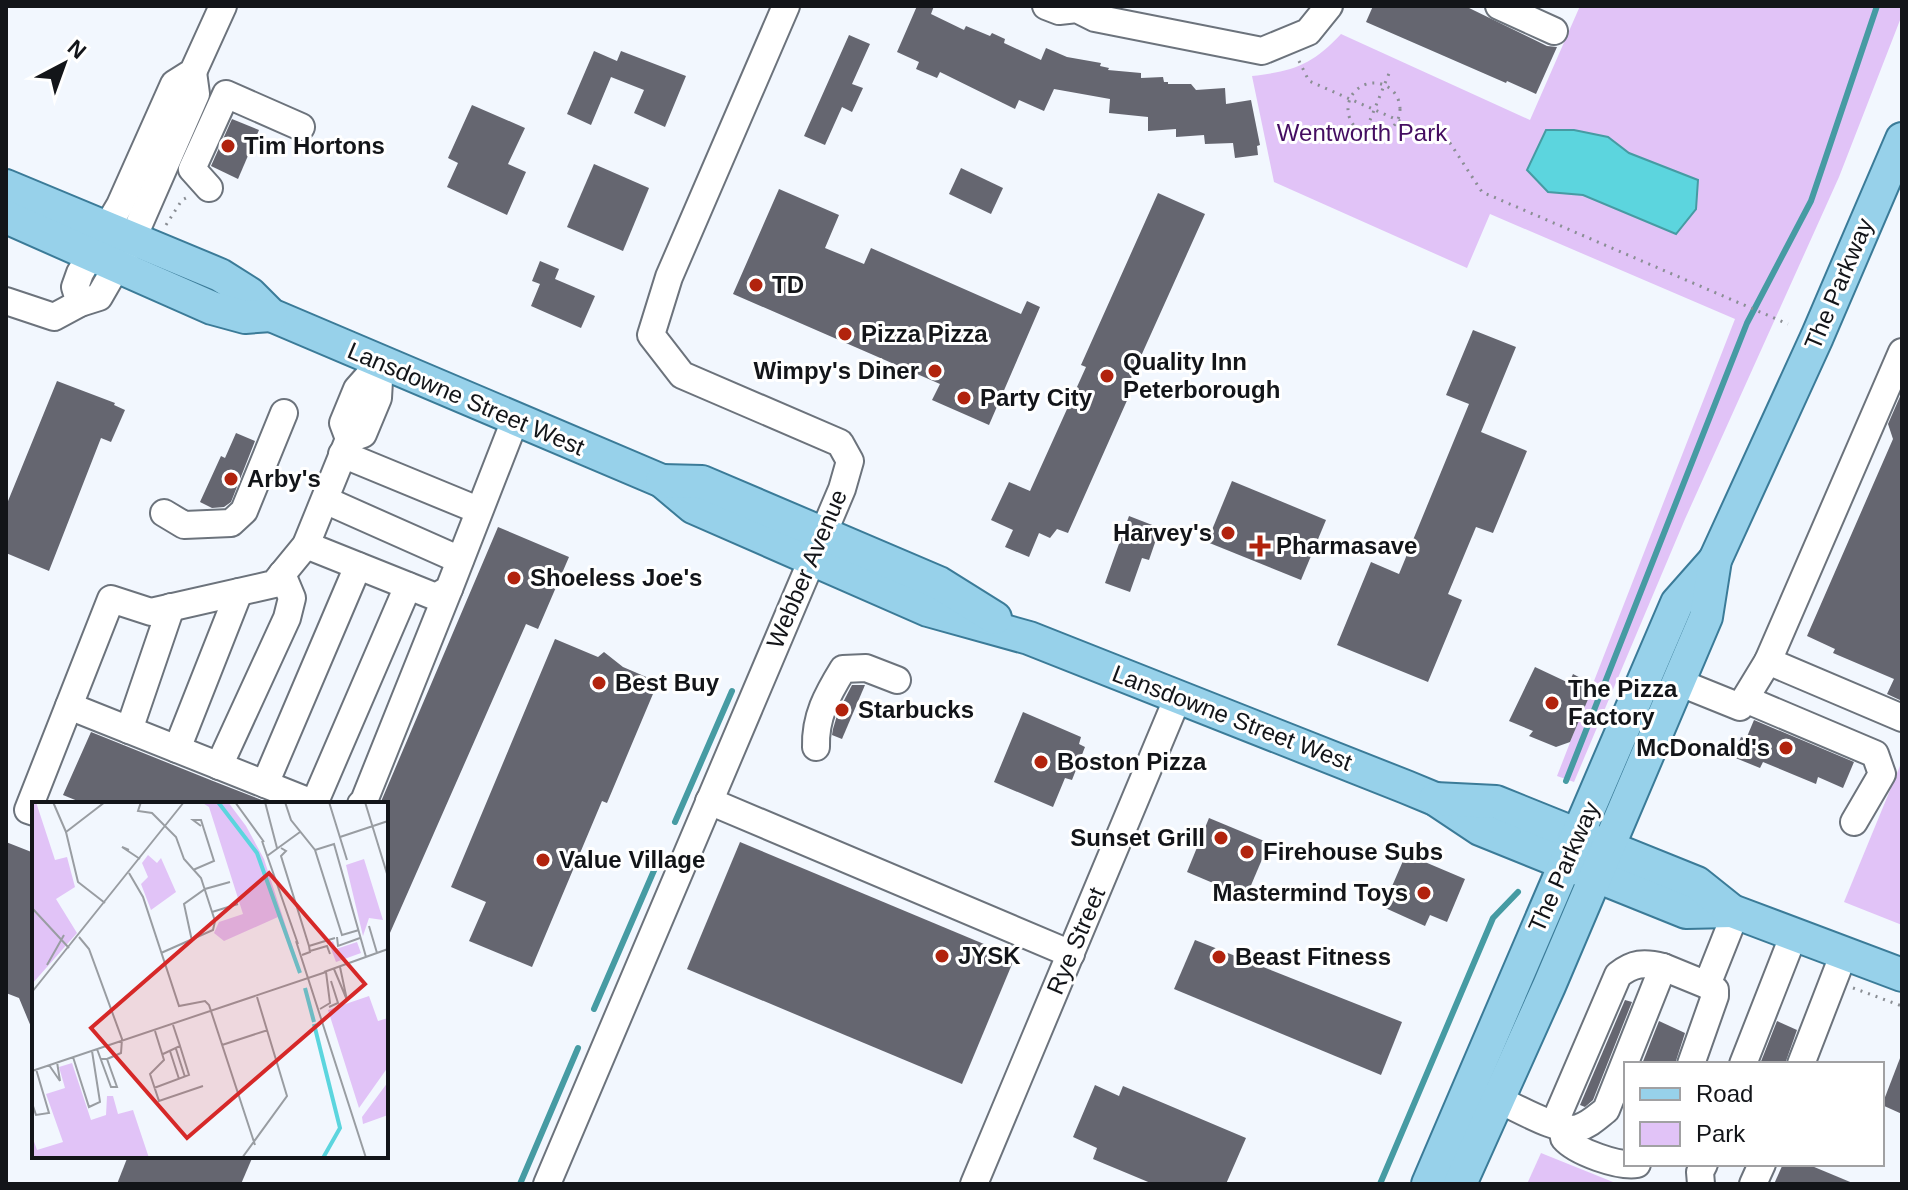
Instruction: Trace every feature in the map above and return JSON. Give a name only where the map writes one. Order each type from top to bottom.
[{"type":"main road","name":"The Parkway","points":[[1428,1184],[1587,855],[1678,682],[1706,617],[1715,560],[1902,139]]},
{"type":"main road","name":"Lansdowne Street West","points":[[6,186],[112,246]]},
{"type":"main road","name":"Lansdowne Street West","points":[[6,217],[220,275],[250,294],[271,315],[662,481],[693,507],[818,546],[928,610],[1029,638],[1178,697],[1435,799],[1480,829],[1587,855],[1686,912],[1734,911],[1794,934],[1839,967],[1902,975]]},
{"type":"main road","name":"The Parkway","points":[[1460,1184],[1499,1100],[1677,603],[1715,560]]},
{"type":"street","points":[[6,301],[54,317],[99,297],[112,246],[196,94],[193,72],[223,6]]},
{"type":"street","name":"Webber Avenue","points":[[547,1184],[842,489],[850,461],[840,443],[682,375],[651,335],[669,277],[786,6]]},
{"type":"street","points":[[1046,6],[1059,11],[1078,8],[1095,18],[1262,51],[1308,32],[1329,6]]},
{"type":"street","points":[[1499,6],[1554,31]]},
{"type":"street","points":[[209,188],[192,169],[226,94],[301,127]]},
{"type":"street","points":[[1678,682],[1740,707],[1768,661],[1902,352]]},
{"type":"street","points":[[32,811],[28,810],[111,599],[151,612],[274,584],[306,545],[345,447],[343,423],[357,389],[380,363]]},
{"type":"street","points":[[164,513],[184,525],[231,523],[244,511],[284,413]]},
{"type":"street","points":[[363,802],[515,420]]},
{"type":"street","points":[[345,447],[478,510]]},
{"type":"street","points":[[325,500],[460,560]]},
{"type":"street","points":[[306,545],[436,597],[449,589]]},
{"type":"street","points":[[265,784],[358,566]]},
{"type":"street","points":[[219,766],[287,618],[292,598],[282,574]]},
{"type":"street","points":[[315,802],[408,586]]},
{"type":"street","points":[[177,749],[239,592]]},
{"type":"street","points":[[129,730],[171,607]]},
{"type":"street","points":[[1768,661],[1902,718]]},
{"type":"street","points":[[816,747],[815,726],[827,695],[843,669],[866,668],[897,680]]},
{"type":"street","name":"Rye Street","points":[[974,1184],[1178,697]]},
{"type":"street","points":[[1745,699],[1875,754],[1882,774],[1854,822]]},
{"type":"street","points":[[69,706],[309,802]]},
{"type":"street","points":[[709,801],[1071,954]]},
{"type":"street","points":[[1707,985],[1734,911]]},
{"type":"street","points":[[1744,1062],[1794,934]]},
{"type":"street","points":[[1624,1165],[1581,1150],[1564,1138],[1558,1126],[1618,975],[1628,967],[1639,963],[1663,967],[1715,990],[1692,1062]]},
{"type":"street","points":[[1625,1062],[1663,967]]},
{"type":"street","points":[[1802,1062],[1839,967]]},
{"type":"street","points":[[1499,1100],[1558,1126],[1577,1129],[1606,1110],[1624,1065]]},
{"type":"path","points":[[1290,40],[1309,81],[1450,143],[1482,192],[1788,324]]},
{"type":"path","points":[[1364,135],[1390,71]]},
{"type":"path","points":[[1369,82],[1388,86],[1400,101],[1399,120],[1384,135],[1364,135],[1351,122],[1349,98],[1369,82]]},
{"type":"path","points":[[1839,967],[1902,1006]]},
{"type":"green space","name":"Wentworth Park","points":[[1580,6],[1902,6],[1902,15],[1839,177],[1685,519],[1574,782],[1557,776],[1735,319],[1490,214],[1467,268],[1274,182],[1252,76],[1301,65],[1321,53],[1341,34],[1530,120]]},
{"type":"green space","points":[[1902,761],[1902,925],[1844,902]]},
{"type":"green space","points":[[1541,1153],[1618,1184],[1527,1184]]},
{"type":"water","points":[[1546,130],[1574,130],[1608,137],[1629,153],[1698,180],[1696,209],[1676,234],[1583,195],[1548,192],[1527,170]]},
{"type":"building","points":[[917,6],[934,6],[931,14],[964,30],[966,26],[990,36],[992,33],[1005,39],[1004,43],[1041,60],[1046,48],[1067,57],[1101,63],[1100,66],[1108,70],[1141,73],[1141,78],[1163,77],[1168,84],[1191,84],[1196,90],[1225,88],[1226,104],[1251,100],[1260,145],[1257,146],[1258,155],[1235,158],[1233,143],[1205,144],[1204,135],[1176,137],[1176,129],[1148,131],[1148,117],[1109,113],[1110,99],[1054,89],[1044,111],[1019,100],[1015,109],[940,72],[937,78],[916,69],[919,62],[897,52]]},
{"type":"building","points":[[1373,6],[1465,6],[1547,46],[1557,47],[1536,94],[1366,22]]},
{"type":"building","points":[[849,35],[870,44],[852,84],[863,88],[852,112],[842,107],[825,145],[804,136]]},
{"type":"building","points":[[594,51],[617,61],[621,51],[686,76],[665,127],[634,113],[644,90],[611,77],[591,125],[567,114]]},
{"type":"building","points":[[472,105],[525,128],[508,164],[526,172],[507,215],[447,187],[458,163],[448,158]]},
{"type":"building","name":"Tim Hortons","points":[[232,119],[259,130],[238,179],[211,166]]},
{"type":"building","points":[[594,164],[649,188],[623,251],[567,227]]},
{"type":"building","points":[[961,168],[1003,188],[991,214],[949,194]]},
{"type":"building","points":[[779,189],[839,215],[825,248],[864,264],[871,248],[1021,314],[1027,301],[1040,307],[989,425],[932,400],[940,384],[733,294]]},
{"type":"building","name":"Quality Inn Peterborough","points":[[1158,193],[1205,214],[1128,385],[1133,387],[1068,533],[1057,529],[1050,538],[1039,533],[1029,557],[1005,547],[1013,530],[991,520],[1009,482],[1030,491],[1086,367],[1081,365]]},
{"type":"building","points":[[540,261],[559,269],[555,279],[595,296],[581,328],[531,306],[540,284],[532,281]]},
{"type":"building","points":[[1473,330],[1516,347],[1481,432],[1527,451],[1493,533],[1476,527],[1448,594],[1462,600],[1428,682],[1337,645],[1371,562],[1399,574],[1469,404],[1446,395]]},
{"type":"building","points":[[57,381],[115,403],[125,410],[111,442],[101,438],[49,571],[6,553],[6,506]]},
{"type":"building","points":[[1902,392],[1902,701],[1887,694],[1894,679],[1833,653],[1835,649],[1807,636],[1893,439],[1888,424]]},
{"type":"building","name":"Arby's","points":[[236,433],[255,441],[231,502],[224,507],[212,508],[200,502],[221,456],[225,458]]},
{"type":"building","points":[[1232,481],[1326,520],[1301,580],[1207,542]]},
{"type":"building","points":[[1129,516],[1160,528],[1149,560],[1142,558],[1130,592],[1105,583]]},
{"type":"building","points":[[498,527],[569,557],[538,629],[526,624],[388,937],[388,802],[381,802]]},
{"type":"building","points":[[555,639],[598,657],[604,652],[623,667],[658,682],[607,803],[602,801],[532,967],[469,941],[486,902],[451,887]]},
{"type":"building","name":"The Pizza Factory","points":[[1535,667],[1569,683],[1573,674],[1594,685],[1570,742],[1556,747],[1529,736],[1533,731],[1509,721]]},
{"type":"building","name":"Starbucks","points":[[852,685],[865,685],[842,739],[832,735],[833,729]]},
{"type":"building","name":"Boston Pizza","points":[[1023,712],[1081,737],[1079,744],[1085,747],[1072,780],[1065,778],[1053,807],[994,782]]},
{"type":"building","name":"McDonald's","points":[[1754,720],[1854,762],[1843,788],[1818,777],[1816,784],[1763,762],[1760,768],[1733,757],[1741,737],[1746,739]]},
{"type":"building","points":[[91,732],[267,802],[80,802],[63,795]]},
{"type":"building","points":[[1209,818],[1269,843],[1246,897],[1187,872]]},
{"type":"building","points":[[6,842],[32,852],[32,1029],[19,998],[6,993]]},
{"type":"building","points":[[740,842],[1015,957],[962,1084],[687,969]]},
{"type":"building","name":"Mastermind Toys","points":[[1406,854],[1465,879],[1447,922],[1430,915],[1425,926],[1383,907]]},
{"type":"building","points":[[1195,940],[1402,1022],[1381,1075],[1174,989]]},
{"type":"building","points":[[1625,1000],[1632,1002],[1593,1100],[1585,1107],[1580,1105]]},
{"type":"building","points":[[1659,1021],[1685,1033],[1676,1062],[1643,1062]]},
{"type":"building","points":[[1777,1021],[1797,1030],[1786,1062],[1761,1062]]},
{"type":"building","points":[[1902,1053],[1902,1114],[1884,1106]]},
{"type":"building","points":[[1095,1085],[1119,1096],[1123,1086],[1246,1138],[1226,1184],[1153,1184],[1093,1159],[1097,1148],[1073,1137]]},
{"type":"building","points":[[127,1158],[252,1158],[241,1184],[117,1184]]},
{"type":"building","points":[[1782,1166],[1812,1166],[1855,1184],[1774,1184]]},
{"type":"waterway","points":[[1566,781],[1747,323],[1811,201],[1877,6]]},
{"type":"waterway","points":[[675,822],[732,691]]},
{"type":"waterway","points":[[594,1009],[662,852]]},
{"type":"waterway","points":[[1380,1184],[1493,918],[1518,892]]},
{"type":"waterway","points":[[520,1184],[578,1048]]},
{"type":"place","name":"Tim Hortons","points":[[228,146]]},
{"type":"place","name":"TD","points":[[756,285]]},
{"type":"place","name":"Pizza Pizza","points":[[845,334]]},
{"type":"place","name":"Wimpy's Diner","points":[[935,371]]},
{"type":"place","name":"Quality Inn Peterborough","points":[[1107,376]]},
{"type":"place","name":"Party City","points":[[964,398]]},
{"type":"place","name":"Arby's","points":[[231,479]]},
{"type":"place","name":"Harvey's","points":[[1228,533]]},
{"type":"place","name":"Pharmasave","points":[[1260,546]]},
{"type":"place","name":"Shoeless Joe's","points":[[514,578]]},
{"type":"place","name":"Best Buy","points":[[599,683]]},
{"type":"place","name":"The Pizza Factory","points":[[1552,703]]},
{"type":"place","name":"Starbucks","points":[[842,710]]},
{"type":"place","name":"McDonald's","points":[[1786,748]]},
{"type":"place","name":"Boston Pizza","points":[[1041,762]]},
{"type":"place","name":"Sunset Grill","points":[[1221,838]]},
{"type":"place","name":"Firehouse Subs","points":[[1247,852]]},
{"type":"place","name":"Value Village","points":[[543,860]]},
{"type":"place","name":"Mastermind Toys","points":[[1424,893]]},
{"type":"place","name":"JYSK","points":[[942,956]]},
{"type":"place","name":"Beast Fitness","points":[[1219,957]]}]
